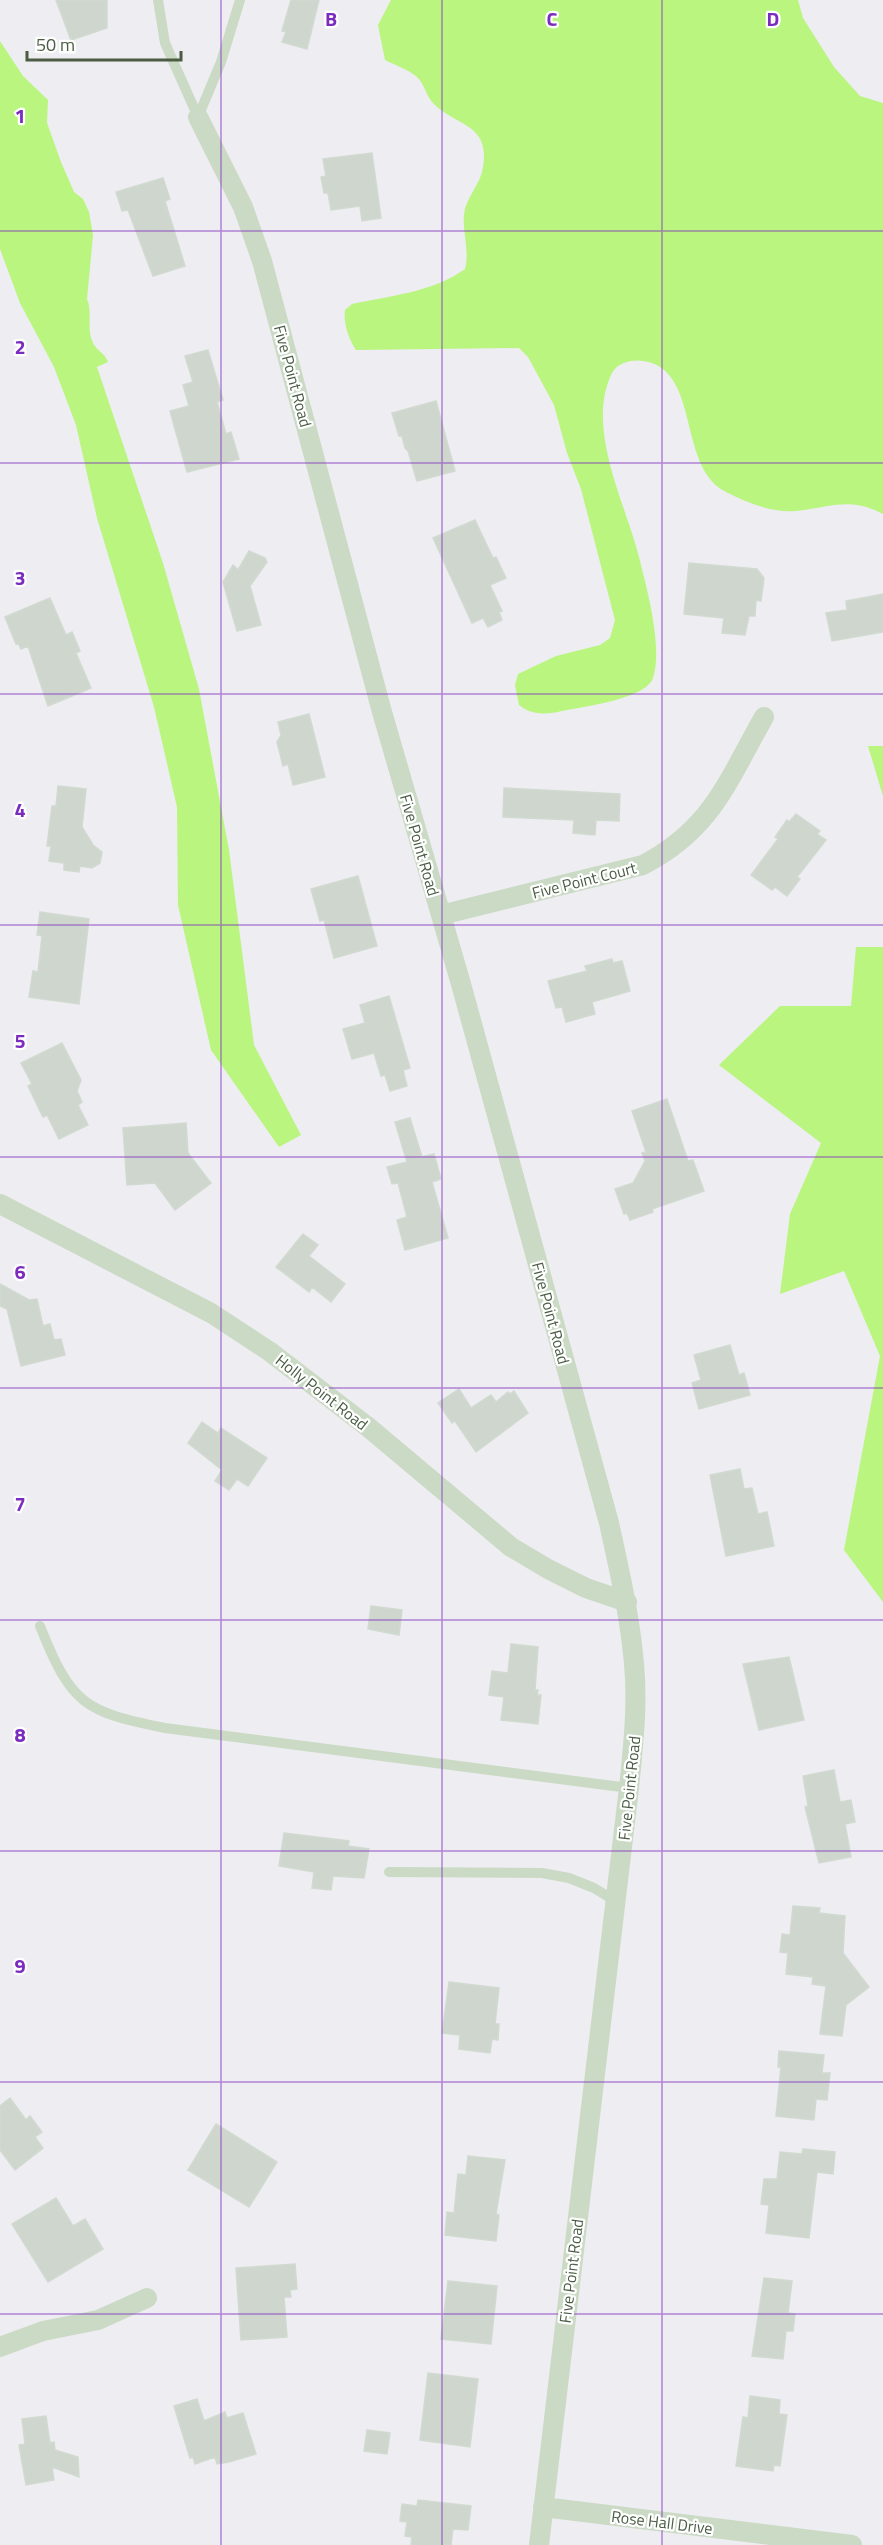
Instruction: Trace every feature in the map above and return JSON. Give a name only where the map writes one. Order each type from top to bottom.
[{"type":"street","name":"Five Point Road","points":[[198,117],[243,207],[262,261],[382,712],[441,915],[609,1523],[627,1602],[634,1665],[635,1720],[629,1788],[617,1902],[587,2126],[539,2545]]},
{"type":"street","name":"Five Point Court","points":[[441,915],[643,865],[668,852],[690,835],[709,814],[764,717]]},
{"type":"street","name":"Holly Point Road","points":[[0,1204],[211,1313],[270,1351],[368,1427],[511,1547],[577,1583],[627,1602]]},
{"type":"street","points":[[1,2346],[43,2331],[98,2320],[147,2298]]},
{"type":"street","name":"Rose Hall Drive","points":[[543,2507],[852,2545]]},
{"type":"lane","points":[[158,0],[165,44],[198,117]]},
{"type":"lane","points":[[198,117],[220,62],[240,0]]},
{"type":"lane","points":[[40,1626],[64,1680],[79,1697],[96,1710],[116,1718],[165,1728],[629,1788]]},
{"type":"lane","points":[[389,1872],[542,1873],[585,1884],[617,1902]]},
{"type":"shaded area","points":[[391,0],[798,0],[803,18],[834,67],[860,96],[883,103],[883,514],[849,504],[795,511],[768,509],[726,492],[711,480],[701,464],[684,405],[677,387],[667,372],[647,361],[629,361],[619,365],[612,373],[605,394],[603,417],[605,441],[646,585],[653,618],[656,651],[653,678],[648,685],[626,697],[551,713],[534,712],[519,705],[515,685],[518,674],[556,656],[600,645],[610,638],[615,620],[581,489],[567,453],[554,405],[528,357],[519,348],[356,350],[347,331],[345,310],[352,304],[425,288],[453,277],[465,269],[467,255],[464,228],[465,208],[483,167],[482,142],[477,134],[434,104],[417,77],[385,60],[378,25]]},
{"type":"shaded area","points":[[0,41],[23,76],[48,100],[47,123],[61,162],[74,192],[83,199],[89,212],[93,235],[87,299],[90,332],[93,343],[108,362],[97,367],[163,563],[199,689],[229,850],[254,1045],[301,1135],[279,1147],[211,1050],[178,905],[177,807],[154,707],[97,518],[76,425],[54,367],[20,303],[0,249]]},
{"type":"shaded area","points":[[868,746],[883,746],[883,796]]},
{"type":"shaded area","points":[[856,947],[883,947],[883,1602],[844,1550],[880,1356],[844,1271],[780,1294],[790,1214],[821,1143],[719,1065],[780,1006],[851,1006]]},
{"type":"building","points":[[56,0],[107,0],[107,28],[71,40]]},
{"type":"building","points":[[291,0],[319,0],[307,49],[282,42],[286,32],[282,31]]},
{"type":"building","points":[[372,153],[381,218],[362,221],[360,206],[331,210],[328,193],[324,193],[321,177],[326,176],[323,159]]},
{"type":"building","points":[[163,178],[170,199],[165,201],[185,266],[153,276],[128,210],[122,211],[116,192]]},
{"type":"building","points":[[208,350],[223,400],[217,402],[226,434],[231,432],[239,459],[187,472],[170,411],[189,406],[183,385],[193,382],[185,356]]},
{"type":"building","points":[[436,401],[455,471],[417,481],[408,451],[402,436],[399,436],[392,413]]},
{"type":"building","points":[[475,520],[493,558],[496,557],[506,578],[490,585],[502,611],[499,612],[502,620],[488,627],[483,618],[472,623],[433,538]]},
{"type":"building","points":[[249,551],[265,558],[267,562],[250,586],[261,625],[237,631],[223,582],[233,565],[238,570]]},
{"type":"building","points":[[689,563],[757,569],[764,578],[761,601],[756,600],[755,616],[749,616],[745,635],[722,633],[724,618],[684,614]]},
{"type":"building","points":[[883,594],[883,632],[832,641],[826,613],[847,610],[846,601]]},
{"type":"building","points":[[50,598],[66,635],[72,632],[80,651],[76,653],[91,688],[48,706],[28,646],[21,649],[18,643],[16,644],[5,617]]},
{"type":"building","points":[[309,714],[325,777],[293,785],[288,764],[283,766],[277,742],[281,735],[278,722]]},
{"type":"building","points":[[58,786],[86,789],[82,827],[93,845],[102,852],[100,863],[92,868],[80,866],[79,872],[64,870],[64,863],[49,861],[51,846],[47,846],[52,806],[56,806]]},
{"type":"building","points":[[504,788],[620,794],[619,821],[596,820],[595,835],[573,833],[574,820],[503,817]]},
{"type":"building","points":[[796,814],[820,831],[817,834],[826,840],[797,877],[800,879],[787,896],[775,887],[772,890],[751,875],[778,839],[775,837],[787,820],[789,822]]},
{"type":"building","points":[[358,876],[377,946],[334,958],[324,920],[320,921],[311,889]]},
{"type":"building","points":[[40,912],[89,919],[79,1004],[29,997],[33,971],[38,972],[42,936],[37,935]]},
{"type":"building","points":[[612,959],[613,963],[622,961],[630,991],[592,1002],[595,1014],[566,1022],[562,1007],[556,1008],[548,981],[587,971],[585,966]]},
{"type":"building","points":[[389,996],[410,1068],[403,1070],[407,1086],[390,1091],[385,1075],[381,1076],[374,1053],[352,1059],[343,1029],[365,1023],[360,1005]]},
{"type":"building","points":[[62,1043],[81,1080],[77,1091],[82,1102],[78,1105],[88,1125],[59,1139],[47,1115],[43,1117],[28,1086],[32,1084],[21,1063]]},
{"type":"building","points":[[667,1099],[688,1161],[693,1160],[704,1191],[652,1209],[653,1212],[630,1220],[627,1213],[624,1214],[615,1189],[633,1183],[645,1161],[642,1153],[646,1152],[632,1111]]},
{"type":"building","points":[[410,1118],[422,1157],[434,1154],[441,1179],[432,1182],[448,1238],[405,1250],[397,1220],[407,1217],[398,1183],[392,1184],[387,1167],[407,1162],[395,1122]]},
{"type":"building","points":[[186,1123],[188,1153],[211,1183],[175,1210],[155,1183],[127,1185],[123,1128]]},
{"type":"building","points":[[303,1234],[318,1245],[309,1256],[345,1284],[331,1302],[312,1287],[309,1292],[276,1267]]},
{"type":"building","points":[[0,1284],[29,1300],[37,1299],[43,1326],[50,1324],[54,1340],[61,1339],[65,1355],[21,1366],[7,1309],[0,1306]]},
{"type":"building","points":[[730,1345],[739,1375],[744,1373],[750,1395],[699,1409],[692,1383],[701,1380],[694,1355]]},
{"type":"building","points":[[459,1389],[471,1408],[491,1395],[496,1402],[508,1392],[510,1394],[514,1391],[528,1413],[476,1452],[455,1421],[452,1423],[438,1403]]},
{"type":"building","points":[[202,1422],[218,1433],[221,1428],[267,1458],[248,1486],[237,1479],[229,1490],[215,1481],[222,1470],[188,1443]]},
{"type":"building","points":[[740,1469],[744,1489],[752,1488],[758,1514],[767,1512],[774,1546],[726,1556],[710,1475]]},
{"type":"building","points":[[371,1606],[402,1610],[399,1635],[368,1629]]},
{"type":"building","points":[[511,1644],[538,1647],[535,1690],[538,1690],[537,1695],[541,1695],[538,1724],[501,1720],[504,1697],[489,1695],[492,1671],[508,1673]]},
{"type":"building","points":[[789,1657],[804,1720],[759,1730],[743,1664]]},
{"type":"building","points":[[834,1770],[840,1802],[851,1800],[855,1822],[845,1824],[851,1857],[819,1863],[805,1807],[808,1806],[803,1776]]},
{"type":"building","points":[[284,1833],[349,1841],[348,1846],[369,1849],[364,1878],[333,1876],[331,1890],[312,1888],[314,1872],[279,1866]]},
{"type":"building","points":[[793,1906],[820,1908],[819,1913],[845,1916],[843,1953],[869,1987],[846,2005],[842,2036],[820,2034],[826,1986],[812,1984],[813,1977],[786,1974],[788,1953],[780,1952],[782,1934],[790,1935]]},
{"type":"building","points":[[449,1982],[499,1988],[495,2024],[499,2024],[498,2040],[492,2039],[490,2053],[459,2049],[460,2035],[442,2033]]},
{"type":"building","points":[[779,2051],[824,2055],[822,2073],[830,2073],[827,2100],[816,2099],[814,2120],[776,2116],[781,2067],[778,2067]]},
{"type":"building","points":[[10,2098],[26,2120],[30,2116],[42,2132],[35,2137],[43,2148],[15,2170],[0,2150],[0,2106]]},
{"type":"building","points":[[216,2124],[277,2162],[249,2207],[188,2170]]},
{"type":"building","points":[[803,2149],[835,2152],[833,2174],[817,2172],[809,2238],[766,2233],[769,2205],[761,2204],[764,2179],[777,2179],[780,2152],[802,2154]]},
{"type":"building","points":[[468,2156],[505,2160],[496,2214],[499,2215],[496,2241],[445,2235],[447,2212],[454,2213],[458,2174],[466,2175]]},
{"type":"building","points":[[56,2198],[73,2226],[85,2219],[103,2249],[48,2282],[12,2224]]},
{"type":"building","points":[[295,2264],[297,2289],[290,2290],[291,2297],[284,2297],[287,2337],[241,2340],[236,2268]]},
{"type":"building","points":[[764,2278],[792,2281],[788,2313],[795,2314],[793,2331],[786,2331],[783,2359],[752,2356]]},
{"type":"building","points":[[448,2281],[497,2286],[491,2344],[441,2339]]},
{"type":"building","points":[[428,2373],[478,2379],[470,2447],[420,2440]]},
{"type":"building","points":[[750,2396],[780,2400],[779,2414],[787,2415],[780,2466],[774,2465],[773,2471],[736,2466],[743,2417],[748,2418]]},
{"type":"building","points":[[197,2399],[204,2421],[225,2412],[227,2418],[243,2413],[256,2454],[217,2464],[215,2457],[195,2464],[193,2457],[190,2458],[174,2406]]},
{"type":"building","points":[[46,2416],[50,2443],[54,2442],[55,2450],[78,2457],[79,2477],[52,2467],[54,2480],[26,2485],[19,2445],[25,2444],[22,2419]]},
{"type":"building","points":[[367,2430],[390,2433],[387,2454],[364,2451]]},
{"type":"building","points":[[418,2500],[471,2506],[468,2530],[453,2529],[451,2545],[411,2545],[412,2537],[405,2536],[407,2522],[400,2521],[402,2504],[417,2506]]}]
